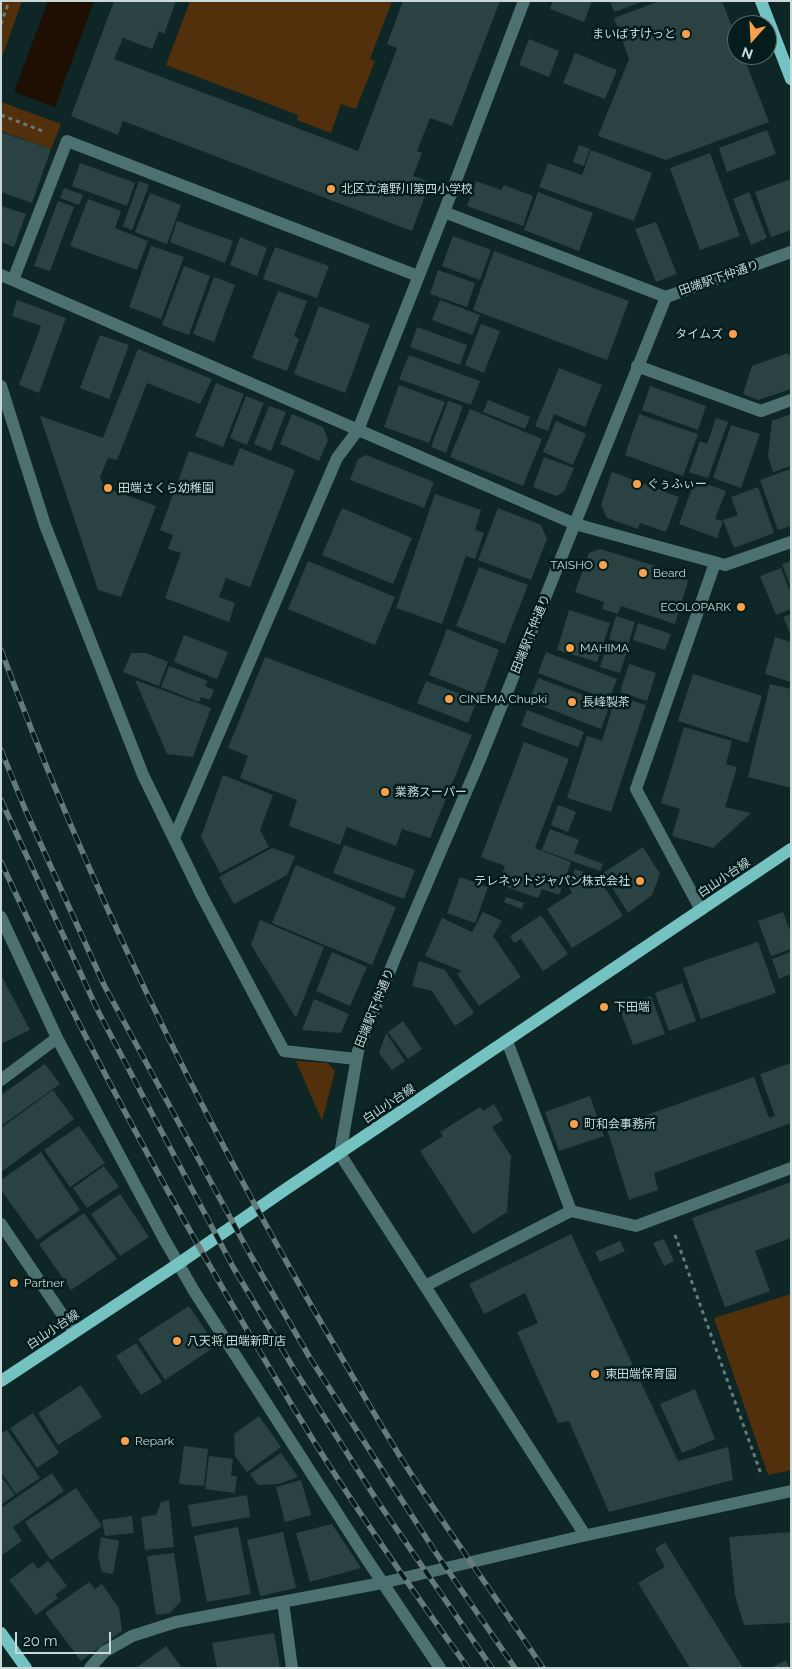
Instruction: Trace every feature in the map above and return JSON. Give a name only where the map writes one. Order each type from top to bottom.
[{"type":"main road","points":[[761,1],[791,78]]},
{"type":"main road","name":"白山小台線","points":[[1,1381],[178,1264],[791,849]]},
{"type":"main road","points":[[1,1634],[26,1668]]},
{"type":"street","points":[[174,838],[337,458],[358,430],[444,212],[524,1]]},
{"type":"street","points":[[418,276],[67,141],[7,277],[575,524],[725,565],[791,542]]},
{"type":"street","points":[[444,212],[666,296]]},
{"type":"street","name":"田端駅下仲通り","points":[[340,1154],[358,1051],[395,958],[479,762],[666,296],[791,252]]},
{"type":"street","points":[[637,366],[761,412],[791,400]]},
{"type":"street","points":[[1,386],[45,525],[143,774],[202,896],[284,1051],[356,1059]]},
{"type":"street","points":[[701,910],[636,789],[715,563]]},
{"type":"street","points":[[1,917],[57,1038],[178,1264],[382,1583],[440,1668]]},
{"type":"street","points":[[1,1080],[57,1038]]},
{"type":"street","points":[[506,1041],[571,1211]]},
{"type":"street","points":[[340,1154],[585,1535]]},
{"type":"street","points":[[425,1286],[571,1211],[636,1226],[791,1168]]},
{"type":"street","points":[[1,1224],[74,1332]]},
{"type":"street","points":[[90,1668],[104,1652],[132,1636],[176,1622],[382,1583],[585,1535],[791,1491]]},
{"type":"street","points":[[283,1602],[292,1668]]},
{"type":"path","points":[[1,24],[10,1]]},
{"type":"path","points":[[1,115],[67,141]]},
{"type":"path","points":[[667,1213],[768,1496]]},
{"type":"shaded area","points":[[1,1],[22,1],[1,60]]},
{"type":"shaded area","points":[[48,1],[94,1],[55,107],[14,92]]},
{"type":"shaded area","points":[[190,1],[392,1],[370,59],[375,61],[356,109],[341,104],[331,133],[297,120],[298,115],[166,65]]},
{"type":"shaded area","points":[[1,102],[61,124],[51,149],[1,131]]},
{"type":"shaded area","points":[[296,1061],[328,1063],[335,1071],[322,1121]]},
{"type":"shaded area","points":[[791,1294],[791,1470],[768,1475],[714,1318]]},
{"type":"building","points":[[114,1],[176,1],[164,34],[159,31],[152,49],[123,38],[114,59],[358,151],[397,48],[387,44],[403,1],[500,1],[452,126],[430,118],[417,151],[422,153],[413,176],[430,182],[412,231],[123,121],[118,135],[71,116]]},
{"type":"building","points":[[553,1],[592,1],[584,22],[550,9]]},
{"type":"building","points":[[610,1],[642,1],[642,2],[614,12]]},
{"type":"building","points":[[659,1],[722,1],[727,15],[727,65],[747,65],[769,122],[666,160],[598,136],[629,59],[614,18]]},
{"type":"building","points":[[529,39],[559,51],[549,77],[519,65]]},
{"type":"building","points":[[575,53],[617,70],[605,99],[563,83]]},
{"type":"building","points":[[767,130],[776,154],[727,172],[719,148]]},
{"type":"building","points":[[1,132],[51,149],[32,203],[1,192]]},
{"type":"building","points":[[579,145],[590,149],[584,166],[573,162]]},
{"type":"building","points":[[591,150],[652,173],[634,221],[539,187],[548,163],[582,175]]},
{"type":"building","points":[[710,153],[740,236],[700,250],[670,168]]},
{"type":"building","points":[[80,163],[135,183],[127,206],[72,186]]},
{"type":"building","points":[[791,179],[791,230],[771,237],[755,192]]},
{"type":"building","points":[[139,181],[149,185],[132,230],[123,226]]},
{"type":"building","points":[[476,181],[501,190],[504,185],[533,196],[523,226],[467,206]]},
{"type":"building","points":[[64,188],[83,195],[79,205],[60,198]]},
{"type":"building","points":[[538,192],[593,213],[579,251],[524,230]]},
{"type":"building","points":[[749,192],[767,238],[751,245],[733,199]]},
{"type":"building","points":[[150,193],[181,205],[167,244],[135,232]]},
{"type":"building","points":[[88,199],[121,211],[115,228],[148,241],[137,270],[70,246]]},
{"type":"building","points":[[58,201],[74,207],[50,271],[34,266]]},
{"type":"building","points":[[1,206],[26,214],[14,247],[1,242]]},
{"type":"building","points":[[177,221],[233,241],[225,263],[170,242]]},
{"type":"building","points":[[656,222],[677,274],[656,282],[635,229]]},
{"type":"building","points":[[453,236],[491,250],[480,280],[442,266]]},
{"type":"building","points":[[240,237],[267,248],[257,276],[230,265]]},
{"type":"building","points":[[151,246],[184,257],[161,319],[129,307]]},
{"type":"building","points":[[275,247],[329,266],[317,298],[263,279]]},
{"type":"building","points":[[494,251],[629,301],[607,360],[473,310]]},
{"type":"building","points":[[184,266],[210,276],[189,335],[162,325]]},
{"type":"building","points":[[438,270],[475,283],[467,307],[430,294]]},
{"type":"building","points":[[214,277],[235,285],[214,342],[193,334]]},
{"type":"building","points":[[278,291],[307,301],[294,336],[299,339],[287,371],[252,358]]},
{"type":"building","points":[[17,300],[66,318],[39,393],[19,385],[41,326],[12,316]]},
{"type":"building","points":[[440,300],[480,315],[472,335],[432,320]]},
{"type":"building","points":[[319,306],[370,325],[345,393],[294,374]]},
{"type":"building","points":[[481,324],[500,331],[484,373],[465,365]]},
{"type":"building","points":[[417,327],[467,345],[460,365],[410,347]]},
{"type":"building","points":[[100,335],[129,345],[109,399],[80,388]]},
{"type":"building","points":[[138,349],[212,379],[200,404],[147,383],[117,460],[108,458],[100,477],[104,487],[156,506],[121,597],[98,590],[40,416],[103,438]]},
{"type":"building","points":[[788,353],[791,360],[791,389],[758,400],[743,394],[752,366]]},
{"type":"building","points":[[409,355],[480,381],[471,405],[399,379]]},
{"type":"building","points":[[559,368],[602,385],[585,427],[554,414],[548,431],[535,426]]},
{"type":"building","points":[[216,383],[244,394],[223,447],[195,436]]},
{"type":"building","points":[[399,385],[445,402],[429,443],[384,427]]},
{"type":"building","points":[[650,386],[706,406],[698,430],[642,410]]},
{"type":"building","points":[[246,396],[264,403],[247,445],[230,438]]},
{"type":"building","points":[[488,400],[530,417],[525,429],[483,412]]},
{"type":"building","points":[[448,401],[463,406],[446,453],[431,447]]},
{"type":"building","points":[[269,406],[286,412],[271,451],[254,444]]},
{"type":"building","points":[[470,409],[542,439],[523,486],[450,457]]},
{"type":"building","points":[[292,414],[323,427],[328,440],[319,461],[280,444]]},
{"type":"building","points":[[639,414],[698,434],[683,476],[625,455]]},
{"type":"building","points":[[791,414],[791,466],[773,472],[768,456],[772,421]]},
{"type":"building","points":[[716,418],[728,422],[708,478],[689,472],[700,441],[707,444]]},
{"type":"building","points":[[556,421],[586,434],[573,465],[543,452]]},
{"type":"building","points":[[731,425],[760,434],[741,488],[713,478]]},
{"type":"building","points":[[240,448],[295,470],[250,587],[226,578],[219,597],[235,603],[229,622],[165,598],[181,553],[168,549],[173,535],[160,530],[189,451],[233,466]]},
{"type":"building","points":[[366,455],[434,482],[424,508],[350,480],[358,459]]},
{"type":"building","points":[[544,457],[574,468],[564,492],[556,496],[533,487]]},
{"type":"building","points":[[790,469],[791,526],[778,530],[760,480]]},
{"type":"building","points":[[612,472],[679,497],[666,532],[640,523],[638,529],[607,518],[601,505]]},
{"type":"building","points":[[695,480],[726,491],[715,519],[723,521],[717,538],[679,524]]},
{"type":"building","points":[[758,487],[774,533],[734,548],[723,520],[738,515],[731,497]]},
{"type":"building","points":[[435,494],[481,510],[475,530],[484,533],[475,559],[466,556],[442,624],[396,608]]},
{"type":"building","points":[[342,508],[412,538],[393,584],[322,555]]},
{"type":"building","points":[[498,508],[541,525],[547,539],[531,580],[478,560]]},
{"type":"building","points":[[600,549],[685,575],[688,581],[675,624],[621,606],[618,614],[602,609],[604,602],[575,592],[589,553]]},
{"type":"building","points":[[308,561],[395,597],[375,645],[288,609]]},
{"type":"building","points":[[791,561],[791,588],[782,564]]},
{"type":"building","points":[[479,567],[528,585],[505,644],[456,626]]},
{"type":"building","points":[[781,568],[791,594],[791,609],[776,615],[760,576]]},
{"type":"building","points":[[569,610],[610,623],[597,662],[557,650]]},
{"type":"building","points":[[791,614],[791,636],[783,617]]},
{"type":"building","points":[[616,616],[635,622],[628,645],[609,639]]},
{"type":"building","points":[[638,623],[671,634],[665,650],[633,640]]},
{"type":"building","points":[[447,629],[499,650],[482,696],[429,675]]},
{"type":"building","points":[[184,635],[228,652],[217,679],[174,662]]},
{"type":"building","points":[[775,637],[791,642],[791,682],[765,674]]},
{"type":"building","points":[[608,642],[628,648],[620,673],[600,667]]},
{"type":"building","points":[[546,652],[617,679],[609,700],[538,673]]},
{"type":"building","points":[[131,653],[146,653],[168,662],[159,686],[123,672]]},
{"type":"building","points":[[265,657],[472,735],[430,838],[402,829],[396,846],[347,827],[340,845],[289,826],[297,800],[240,778],[248,756],[228,748]]},
{"type":"building","points":[[629,664],[656,673],[647,701],[620,692]]},
{"type":"building","points":[[169,666],[208,681],[205,686],[214,690],[210,700],[201,697],[199,702],[161,687]]},
{"type":"building","points":[[693,674],[762,696],[748,743],[678,721]]},
{"type":"building","points":[[538,678],[610,705],[601,729],[529,701]]},
{"type":"building","points":[[135,680],[211,708],[193,757],[167,754]]},
{"type":"building","points":[[426,681],[477,700],[468,723],[417,703]]},
{"type":"building","points":[[770,684],[791,689],[791,788],[748,777]]},
{"type":"building","points":[[616,696],[646,705],[611,812],[567,798],[587,736],[602,741]]},
{"type":"building","points":[[527,710],[584,732],[578,747],[521,726]]},
{"type":"building","points":[[684,727],[732,741],[726,764],[737,767],[725,807],[751,813],[713,848],[672,836],[680,809],[661,803]]},
{"type":"building","points":[[524,742],[569,759],[535,848],[571,862],[559,895],[542,889],[538,898],[506,887],[510,877],[502,874],[505,866],[481,857]]},
{"type":"building","points":[[223,775],[273,795],[260,830],[269,847],[220,873],[201,837]]},
{"type":"building","points":[[558,805],[576,812],[568,832],[551,825]]},
{"type":"building","points":[[550,829],[579,840],[574,853],[603,864],[600,871],[542,850]]},
{"type":"building","points":[[344,845],[415,870],[404,899],[333,873]]},
{"type":"building","points":[[643,847],[660,874],[652,895],[628,913],[603,873]]},
{"type":"building","points":[[272,848],[295,856],[287,875],[234,904],[219,877]]},
{"type":"building","points":[[296,865],[396,907],[372,965],[272,923]]},
{"type":"building","points":[[575,869],[598,877],[623,916],[572,948],[547,909],[572,893],[569,887]]},
{"type":"building","points":[[460,877],[488,887],[475,923],[447,913]]},
{"type":"building","points":[[506,897],[524,903],[522,909],[504,902]]},
{"type":"building","points":[[483,912],[502,921],[493,936],[521,977],[479,1006],[457,974],[462,971],[425,956],[442,918],[472,932]]},
{"type":"building","points":[[783,912],[791,933],[791,949],[771,956],[758,921]]},
{"type":"building","points":[[541,915],[568,954],[543,971],[521,939],[514,943],[510,936]]},
{"type":"building","points":[[260,920],[324,947],[296,1018],[251,945]]},
{"type":"building","points":[[758,942],[776,993],[701,1019],[683,968]]},
{"type":"building","points":[[332,952],[367,967],[350,1006],[316,991]]},
{"type":"building","points":[[791,952],[791,974],[779,979],[772,959]]},
{"type":"building","points":[[419,961],[445,970],[474,1013],[455,1026],[432,991],[412,986]]},
{"type":"building","points":[[1,975],[30,1030],[1,1044]]},
{"type":"building","points":[[682,983],[696,1021],[669,1031],[655,993]]},
{"type":"building","points":[[651,996],[665,1034],[633,1045],[619,1007]]},
{"type":"building","points":[[314,999],[349,1014],[341,1033],[302,1030]]},
{"type":"building","points":[[403,1021],[422,1049],[408,1059],[388,1032]]},
{"type":"building","points":[[386,1033],[405,1061],[392,1070],[379,1053]]},
{"type":"building","points":[[791,1063],[791,1123],[654,1173],[658,1190],[629,1200],[607,1129],[754,1077],[769,1118],[775,1116],[760,1074]]},
{"type":"building","points":[[45,1064],[60,1084],[1,1126],[1,1095]]},
{"type":"building","points":[[53,1090],[74,1119],[1,1172],[1,1128]]},
{"type":"building","name":"町和会事務所","points":[[590,1096],[604,1136],[559,1151],[545,1112]]},
{"type":"building","points":[[494,1104],[503,1120],[492,1127],[511,1156],[507,1212],[473,1234],[420,1151],[443,1136],[440,1132],[480,1107],[483,1111]]},
{"type":"building","points":[[79,1126],[105,1163],[70,1187],[44,1150]]},
{"type":"building","points":[[41,1152],[80,1210],[37,1240],[1,1190],[1,1180]]},
{"type":"building","points":[[104,1166],[119,1187],[87,1208],[73,1188]]},
{"type":"building","points":[[791,1182],[791,1238],[755,1251],[770,1291],[725,1307],[692,1218]]},
{"type":"building","points":[[120,1194],[149,1237],[120,1256],[91,1214]]},
{"type":"building","points":[[84,1213],[117,1259],[71,1290],[39,1244]]},
{"type":"building","points":[[571,1234],[678,1461],[728,1447],[733,1480],[609,1512],[569,1421],[558,1423],[517,1332],[538,1323],[525,1293],[484,1314],[469,1284]]},
{"type":"building","points":[[664,1239],[674,1261],[664,1266],[653,1243]]},
{"type":"building","points":[[620,1241],[625,1251],[600,1262],[595,1252]]},
{"type":"building","points":[[189,1306],[216,1346],[165,1380],[138,1339]]},
{"type":"building","points":[[136,1343],[162,1382],[141,1395],[116,1356]]},
{"type":"building","points":[[81,1385],[102,1417],[58,1445],[38,1413]]},
{"type":"building","points":[[695,1389],[715,1439],[682,1453],[660,1404]]},
{"type":"building","points":[[33,1413],[59,1453],[37,1468],[10,1428]]},
{"type":"building","points":[[259,1416],[281,1447],[247,1472],[235,1456],[234,1434]]},
{"type":"building","points":[[7,1430],[40,1478],[16,1494],[1,1472],[1,1433]]},
{"type":"building","points":[[184,1446],[208,1449],[204,1486],[179,1484]]},
{"type":"building","points":[[281,1453],[298,1477],[279,1484],[258,1485],[250,1474]]},
{"type":"building","points":[[209,1456],[233,1459],[231,1476],[237,1476],[235,1493],[205,1489]]},
{"type":"building","points":[[52,1473],[64,1491],[13,1527],[22,1541],[2,1555],[1,1508]]},
{"type":"building","points":[[1,1476],[15,1495],[1,1505]]},
{"type":"building","points":[[301,1480],[311,1515],[285,1522],[276,1487]]},
{"type":"building","points":[[76,1488],[102,1526],[51,1560],[25,1522]]},
{"type":"building","points":[[247,1495],[250,1517],[192,1527],[188,1505]]},
{"type":"building","points":[[169,1500],[174,1547],[145,1550],[141,1517],[156,1515],[161,1502]]},
{"type":"building","points":[[132,1516],[134,1533],[105,1536],[102,1520]]},
{"type":"building","points":[[332,1524],[361,1568],[310,1582],[296,1533]]},
{"type":"building","points":[[238,1527],[251,1594],[207,1602],[194,1536]]},
{"type":"building","points":[[283,1532],[296,1588],[260,1596],[247,1540]]},
{"type":"building","points":[[791,1532],[791,1623],[744,1625],[735,1595],[729,1537]]},
{"type":"building","points":[[101,1537],[119,1541],[113,1574],[102,1572],[98,1556]]},
{"type":"building","points":[[665,1542],[743,1668],[690,1668],[638,1583],[665,1567],[655,1549]]},
{"type":"building","points":[[174,1553],[181,1601],[170,1613],[156,1615],[147,1556]]},
{"type":"building","points":[[48,1561],[67,1586],[55,1595],[58,1598],[36,1615],[9,1580],[33,1562],[38,1569]]},
{"type":"building","points":[[89,1582],[95,1589],[102,1584],[119,1608],[122,1631],[81,1661],[45,1613]]},
{"type":"building","points":[[274,1633],[280,1668],[217,1668],[212,1643]]},
{"type":"building","points":[[166,1646],[182,1668],[136,1668]]},
{"type":"building","points":[[786,1660],[790,1668],[771,1668]]},
{"type":"railway","points":[[1,650],[71,826],[109,912],[149,998],[234,1166],[326,1331],[406,1466],[543,1668]]},
{"type":"railway","points":[[1,750],[25,809],[104,985],[251,1256],[310,1358],[436,1553],[515,1668]]},
{"type":"railway","points":[[1,800],[98,1011],[233,1267],[294,1369],[376,1499],[492,1668]]},
{"type":"railway","points":[[1,862],[36,937],[110,1084],[189,1230],[230,1301],[333,1472],[468,1668]]},
{"type":"place","name":"まいばすけっと","points":[[686,34]]},
{"type":"place","name":"北区立滝野川第四小学校","points":[[331,189]]},
{"type":"place","name":"タイムズ","points":[[733,334]]},
{"type":"place","name":"ぐぅふぃー","points":[[637,484]]},
{"type":"place","name":"田端さくら幼稚園","points":[[108,488]]},
{"type":"place","name":"TAISHO","points":[[603,565]]},
{"type":"place","name":"Beard","points":[[643,573]]},
{"type":"place","name":"ECOLOPARK","points":[[741,607]]},
{"type":"place","name":"MAHIMA","points":[[570,648]]},
{"type":"place","name":"CINEMA Chupki","points":[[449,699]]},
{"type":"place","name":"長峰製茶","points":[[572,702]]},
{"type":"place","name":"業務スーパー","points":[[385,792]]},
{"type":"place","name":"テレネットジャパン株式会社","points":[[640,881]]},
{"type":"place","name":"下田端","points":[[604,1007]]},
{"type":"place","name":"町和会事務所","points":[[574,1124]]},
{"type":"place","name":"Partner","points":[[14,1283]]},
{"type":"place","name":"八天将 田端新町店","points":[[177,1341]]},
{"type":"place","name":"東田端保育園","points":[[595,1374]]},
{"type":"place","name":"Repark","points":[[125,1441]]}]
